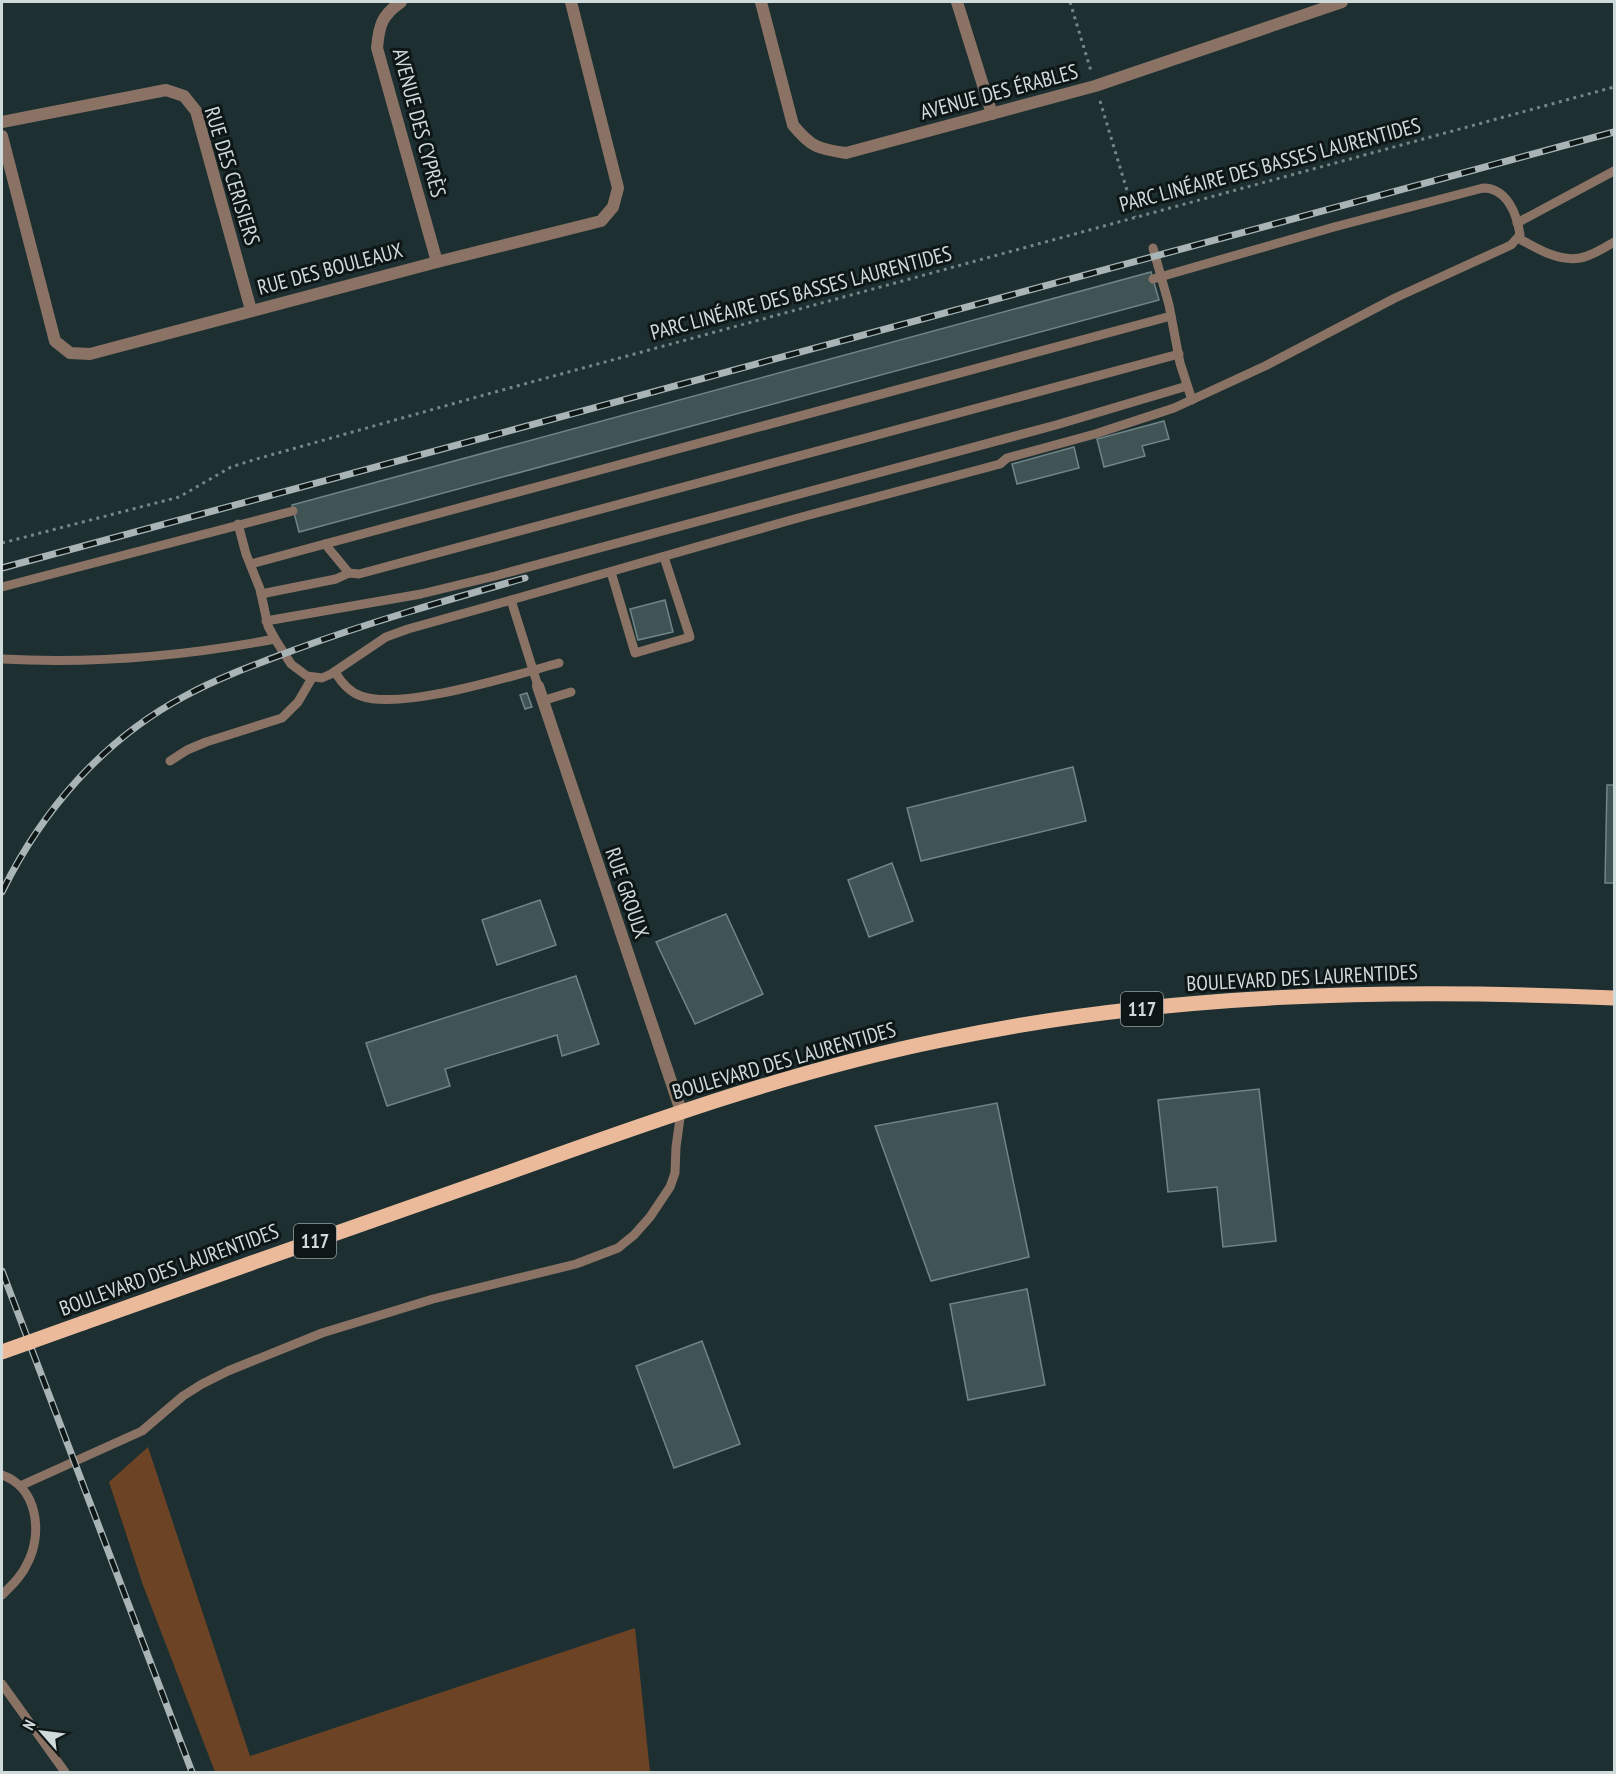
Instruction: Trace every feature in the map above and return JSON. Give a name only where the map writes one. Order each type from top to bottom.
[{"type":"main road","name":"BOULEVARD DES LAURENTIDES","points":[[2,1352],[681,1112],[876,1054],[1016,1026],[1174,1005],[1273,997],[1379,993],[1614,998]]},
{"type":"street","name":"AVENUE DES CYPRÈS","points":[[401,2],[388,11],[383,20],[379,28],[377,48],[436,262]]},
{"type":"street","name":"RUE DES BOULEAUX","points":[[2,136],[55,341],[70,352],[90,354],[251,310],[601,221],[613,207],[618,188],[571,2]]},
{"type":"street","name":"AVENUE DES ÉRABLES","points":[[761,2],[793,125],[806,141],[824,150],[846,153],[992,114],[1097,92],[1342,2]]},
{"type":"street","points":[[957,2],[992,114]]},
{"type":"street","name":"RUE DES CERISIERS","points":[[2,122],[166,90],[184,96],[196,111],[251,310]]},
{"type":"street","name":"RUE GROULX","points":[[538,686],[681,1112]]},
{"type":"lane","points":[[1517,223],[1614,171]]},
{"type":"lane","points":[[238,524],[261,594],[266,621],[275,639],[291,664],[300,672],[312,678],[322,678],[335,672],[386,637],[408,628],[798,518],[1000,464],[1007,458],[1095,434],[1173,408],[1265,366],[1395,298],[1511,245],[1520,235],[1510,204],[1504,195],[1492,188],[1483,188],[1334,227],[1157,278]]},
{"type":"lane","points":[[1518,238],[1551,255],[1569,258],[1580,258],[1614,242]]},
{"type":"lane","points":[[1153,248],[1157,278],[1171,316],[1192,400]]},
{"type":"lane","points":[[251,564],[1171,316]]},
{"type":"lane","points":[[261,594],[336,579],[349,573],[359,574],[1179,354]]},
{"type":"lane","points":[[266,621],[421,594],[495,576],[1067,422],[1187,386]]},
{"type":"lane","points":[[2,587],[293,511]]},
{"type":"lane","points":[[325,544],[349,573]]},
{"type":"lane","points":[[611,572],[635,653],[657,647],[690,637],[664,556]]},
{"type":"lane","points":[[512,600],[538,686]]},
{"type":"lane","points":[[2,659],[119,659],[207,650],[275,639]]},
{"type":"lane","points":[[335,672],[352,692],[363,697],[383,699],[415,697],[466,688],[559,663]]},
{"type":"lane","points":[[170,761],[206,742],[282,718],[298,702],[312,678]]},
{"type":"lane","points":[[542,701],[571,692]]},
{"type":"lane","points":[[20,1486],[142,1431],[183,1396],[202,1384],[322,1333],[433,1299],[576,1264],[618,1248],[650,1217],[670,1187],[675,1173],[681,1112]]},
{"type":"lane","points":[[2,1475],[20,1486],[29,1498],[33,1507],[36,1530],[34,1549],[21,1574],[2,1595]]},
{"type":"lane","points":[[2,1684],[65,1773]]},
{"type":"path","points":[[1070,2],[1135,217]]},
{"type":"path","name":"PARC LINÉAIRE DES BASSES LAURENTIDES","points":[[2,543],[179,497],[222,472],[246,462],[528,382],[1614,87]]},
{"type":"shaded area","points":[[148,1447],[250,1756],[635,1628],[650,1772],[215,1772],[143,1585],[109,1482]]},
{"type":"building","points":[[1151,272],[1159,300],[299,532],[292,505]]},
{"type":"building","points":[[1164,421],[1169,439],[1142,446],[1145,456],[1104,467],[1097,439]]},
{"type":"building","points":[[1074,447],[1079,468],[1017,484],[1012,464]]},
{"type":"building","points":[[665,600],[673,632],[638,640],[630,609]]},
{"type":"building","points":[[527,693],[532,707],[525,709],[520,695]]},
{"type":"building","points":[[1073,767],[1086,821],[921,861],[907,808]]},
{"type":"building","points":[[1607,785],[1614,785],[1614,883],[1605,883]]},
{"type":"building","points":[[892,863],[913,921],[869,937],[848,880]]},
{"type":"building","points":[[540,900],[556,945],[497,965],[482,920]]},
{"type":"building","points":[[726,914],[763,994],[695,1024],[656,942]]},
{"type":"building","points":[[576,976],[599,1044],[562,1056],[557,1035],[445,1069],[450,1086],[387,1106],[366,1043]]},
{"type":"building","points":[[1259,1089],[1276,1241],[1223,1247],[1217,1187],[1168,1192],[1158,1100]]},
{"type":"building","points":[[997,1103],[1029,1257],[931,1281],[875,1126]]},
{"type":"building","points":[[1027,1289],[1045,1385],[968,1400],[950,1304]]},
{"type":"building","points":[[702,1341],[740,1444],[674,1468],[636,1366]]},
{"type":"railway","points":[[2,568],[1614,132]]},
{"type":"railway","points":[[2,892],[36,833],[78,779],[102,755],[156,713],[212,683],[294,650],[380,621],[525,578]]},
{"type":"railway","points":[[2,1271],[192,1772]]}]
